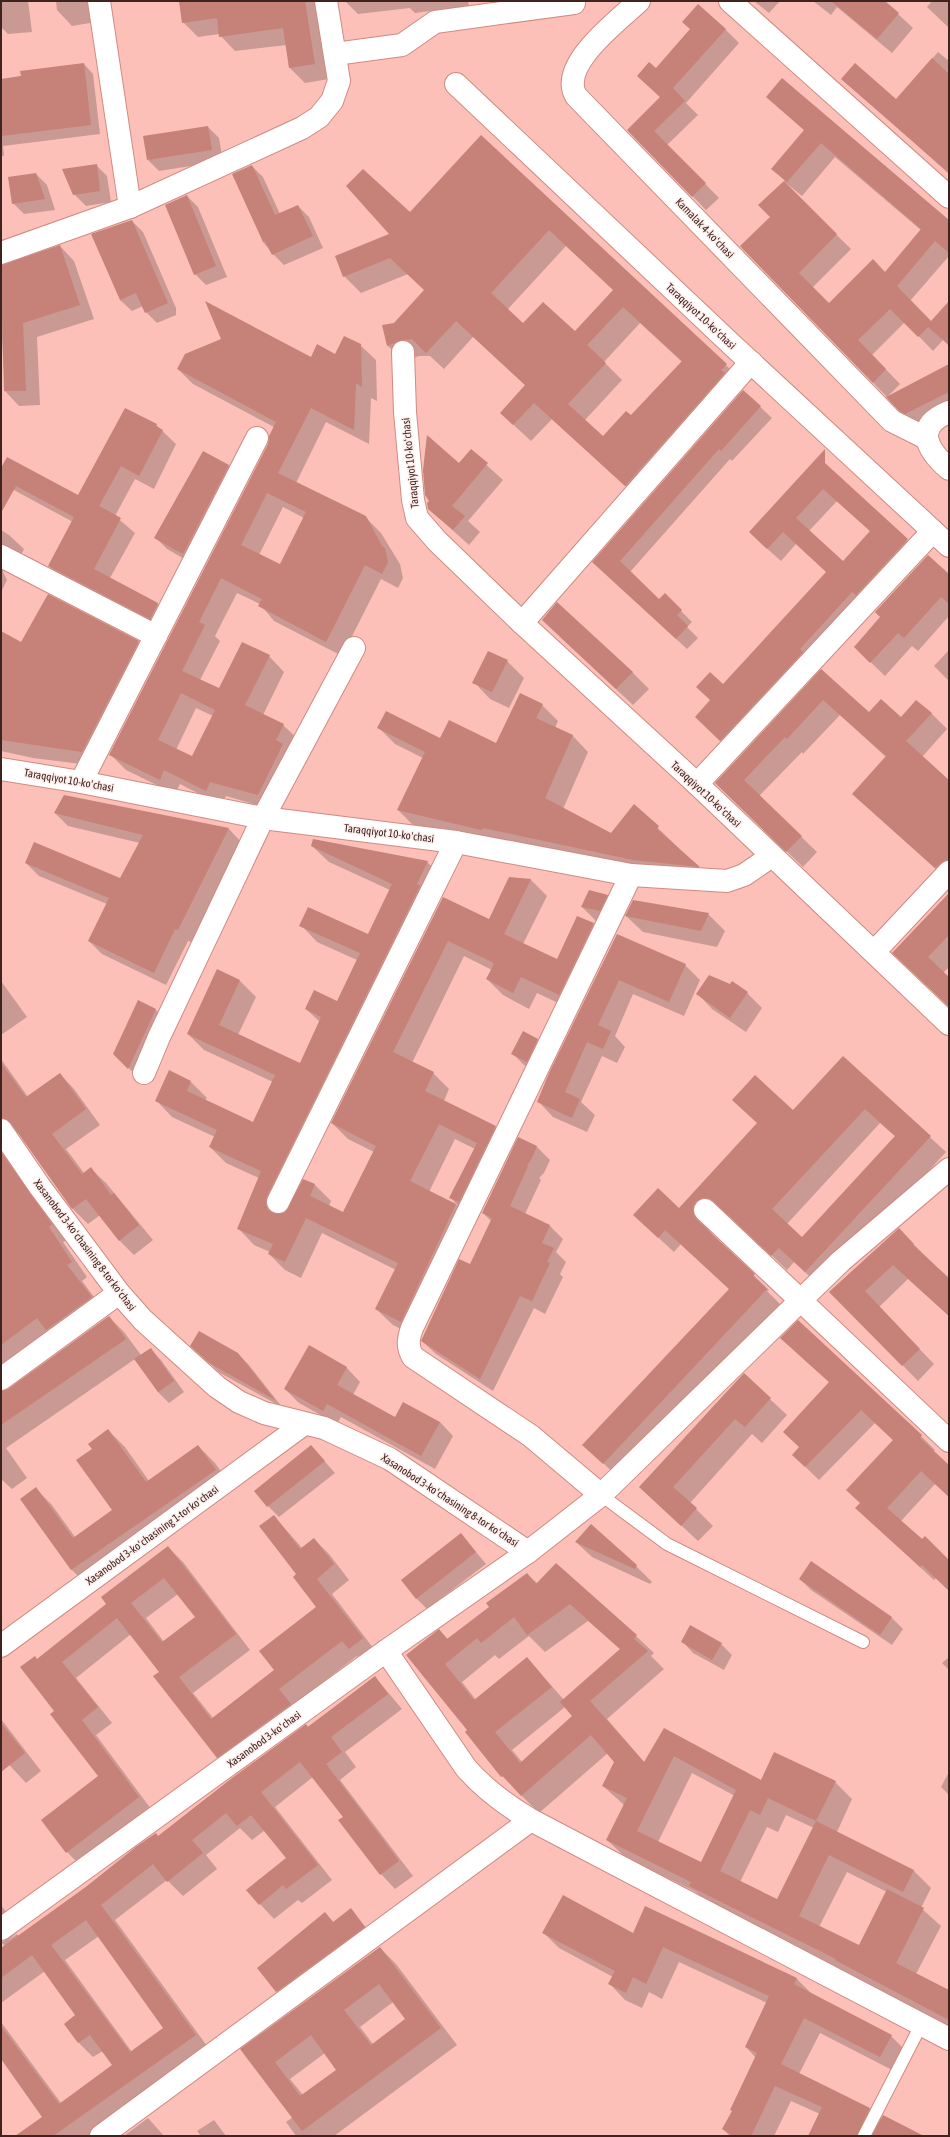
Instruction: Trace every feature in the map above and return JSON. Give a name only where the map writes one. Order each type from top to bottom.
[{"type":"street","points":[[100,1],[130,207]]},
{"type":"street","points":[[1,253],[130,207],[302,128],[319,117],[332,101],[339,81],[326,1]]},
{"type":"street","name":"Kamalak 4-koʻchasi","points":[[639,1],[586,52],[578,63],[572,80],[572,87],[576,96],[892,421],[926,438]]},
{"type":"street","points":[[730,1],[949,197]]},
{"type":"street","points":[[335,54],[402,45],[435,22],[574,3]]},
{"type":"street","name":"Taraqqiyot 10-koʻchasi","points":[[456,84],[750,362],[949,546]]},
{"type":"street","name":"Taraqqiyot 10-koʻchasi","points":[[403,352],[405,412],[412,492],[417,518],[437,541],[522,623],[697,784],[949,1024]]},
{"type":"street","points":[[522,623],[750,362]]},
{"type":"street","points":[[949,412],[932,421],[927,430],[926,438],[927,442],[949,469]]},
{"type":"street","points":[[81,782],[256,438]]},
{"type":"street","points":[[697,784],[933,531]]},
{"type":"street","points":[[1,556],[156,636]]},
{"type":"street","points":[[144,1074],[159,1037],[263,818],[354,648]]},
{"type":"street","name":"Taraqqiyot 10-koʻchasi","points":[[1,769],[81,782],[263,818],[456,842],[631,875],[727,881],[753,869],[770,854]]},
{"type":"street","points":[[278,1202],[456,842]]},
{"type":"street","points":[[874,952],[949,872]]},
{"type":"street","points":[[601,1495],[531,1436],[413,1357],[409,1348],[409,1338],[418,1314],[631,875]]},
{"type":"street","name":"Xasanobod 3-koʻchasining 8-tor koʻchasi","points":[[1,1130],[40,1187],[118,1293],[143,1320],[217,1387],[239,1402],[264,1413],[324,1428],[390,1459],[528,1552]]},
{"type":"street","name":"Xasanobod 3-koʻchasi","points":[[1,1929],[386,1651],[528,1552],[601,1495],[841,1261],[949,1169]]},
{"type":"street","points":[[706,1210],[949,1440]]},
{"type":"street","points":[[1,1379],[118,1293]]},
{"type":"street","name":"Xasanobod 3-koʻchasining 1-tor koʻchasi","points":[[1,1646],[304,1424]]},
{"type":"street","points":[[386,1651],[478,1782],[504,1804],[531,1820],[949,2039]]},
{"type":"street","points":[[101,2136],[531,1820]]},
{"type":"lane","points":[[601,1495],[667,1544],[863,1642]]},
{"type":"lane","points":[[864,2136],[921,2025]]},
{"type":"building","points":[[179,1],[305,1],[315,64],[289,68],[283,28],[219,37],[217,18],[182,23]]},
{"type":"building","points":[[831,1],[885,1],[899,13],[877,39]]},
{"type":"building","points":[[698,4],[726,29],[673,88],[685,101],[654,131],[706,183],[692,197],[627,130],[660,97],[637,76],[649,62],[656,68],[690,29],[682,22]]},
{"type":"building","points":[[932,58],[949,74],[949,173],[841,79],[855,63],[896,99]]},
{"type":"building","points":[[84,63],[91,125],[1,136],[1,79],[21,76],[20,71]]},
{"type":"building","points":[[782,78],[949,220],[949,253],[935,241],[897,286],[931,321],[949,301],[949,345],[928,327],[918,337],[890,309],[858,340],[886,369],[873,383],[740,246],[770,217],[758,205],[784,181],[837,234],[799,273],[829,303],[873,259],[885,272],[921,229],[821,143],[787,182],[771,169],[804,130],[766,97]]},
{"type":"building","points":[[208,126],[212,150],[147,160],[143,136]]},
{"type":"building","points":[[481,135],[727,364],[721,370],[725,373],[625,486],[534,403],[513,425],[500,413],[525,385],[456,321],[426,353],[412,339],[402,340],[387,346],[382,325],[394,323],[424,290],[390,258],[343,277],[335,256],[389,234],[346,186],[363,169],[410,212]],"holes":[[[549,230],[613,290],[575,331],[543,302],[523,323],[491,293]],[[623,307],[682,361],[631,415],[626,411],[603,436],[568,404],[606,363],[587,345]]]},
{"type":"building","points":[[97,164],[100,191],[73,195],[62,169]]},
{"type":"building","points":[[252,165],[275,215],[298,205],[313,236],[272,255],[265,241],[263,242],[232,174]]},
{"type":"building","points":[[36,173],[45,199],[12,204],[8,177]]},
{"type":"building","points":[[187,195],[216,266],[194,275],[165,205]]},
{"type":"building","points":[[132,220],[168,303],[145,313],[136,293],[120,300],[91,234]]},
{"type":"building","points":[[60,245],[80,305],[23,323],[26,391],[4,391],[1,265]]},
{"type":"building","points":[[205,301],[311,357],[317,344],[335,354],[344,336],[361,344],[362,387],[356,383],[354,430],[311,408],[278,473],[366,516],[382,546],[385,548],[388,562],[382,574],[365,565],[326,642],[258,606],[262,599],[221,578],[199,622],[205,625],[182,671],[219,688],[242,642],[270,655],[245,705],[284,724],[276,740],[283,744],[258,795],[210,782],[206,791],[164,770],[160,780],[109,755],[268,444],[269,436],[276,422],[177,369],[185,354],[221,339]],"holes":[[[267,493],[306,512],[280,564],[241,545]],[[181,693],[215,710],[192,756],[158,740]]]},
{"type":"building","points":[[949,364],[949,392],[905,414],[899,411],[886,397]]},
{"type":"building","points":[[743,390],[761,406],[721,451],[719,449],[620,561],[659,599],[665,593],[682,610],[677,615],[688,626],[676,639],[592,562]]},
{"type":"building","points":[[125,408],[157,424],[156,426],[163,430],[139,476],[121,466],[99,506],[121,518],[94,569],[158,603],[150,619],[48,566],[74,517],[16,486],[1,513],[1,468],[7,457],[78,495]]},
{"type":"building","points":[[427,435],[459,463],[471,449],[488,463],[452,506],[465,516],[453,530],[428,509],[427,503],[429,501],[425,495],[423,470]]},
{"type":"building","points":[[825,449],[825,463],[908,539],[856,595],[852,592],[800,649],[803,652],[720,741],[695,717],[710,700],[696,687],[710,672],[723,684],[826,572],[783,532],[767,549],[749,532]],"holes":[[[823,489],[870,531],[843,561],[796,518]]]},
{"type":"building","points":[[203,451],[229,465],[183,554],[154,538]]},
{"type":"building","points":[[928,555],[949,574],[949,604],[941,597],[904,638],[898,633],[870,663],[854,647],[880,617],[875,612]]},
{"type":"building","points":[[48,594],[139,641],[82,752],[1,740],[1,631],[21,642]]},
{"type":"building","points":[[557,602],[633,672],[616,689],[542,620]]},
{"type":"building","points":[[488,651],[508,660],[492,692],[472,683]]},
{"type":"building","points":[[821,669],[869,712],[881,699],[901,717],[916,700],[932,713],[906,741],[949,780],[949,860],[945,860],[935,868],[852,794],[886,756],[823,700],[787,739],[785,737],[744,780],[802,836],[786,852],[715,783]]},
{"type":"building","points":[[520,693],[543,704],[536,718],[573,735],[545,798],[611,833],[634,804],[659,826],[657,829],[700,867],[633,860],[483,828],[481,830],[397,810],[425,752],[377,728],[386,711],[440,738],[449,720],[496,743]]},
{"type":"building","points":[[64,795],[229,828],[178,930],[175,929],[154,973],[88,941],[109,898],[25,863],[34,842],[120,878],[143,835],[54,813]]},
{"type":"building","points":[[313,839],[428,861],[417,884],[420,886],[267,1196],[267,1209],[273,1213],[279,1214],[285,1212],[303,1179],[315,1184],[310,1196],[343,1212],[376,1146],[331,1123],[443,897],[489,919],[509,877],[531,879],[504,934],[557,959],[577,916],[594,923],[559,995],[521,977],[513,993],[486,979],[494,964],[492,962],[448,941],[393,1052],[434,1072],[425,1091],[496,1126],[459,1202],[449,1198],[477,1143],[439,1124],[410,1181],[456,1204],[401,1322],[375,1309],[398,1263],[306,1218],[285,1262],[268,1254],[273,1244],[237,1229],[261,1171],[209,1147],[217,1130],[155,1101],[169,1070],[191,1081],[187,1091],[253,1122],[275,1075],[187,1034],[217,969],[240,980],[219,1025],[300,1063],[321,1017],[305,1009],[314,990],[337,1001],[360,953],[299,926],[308,907],[368,934],[392,884],[311,846]]},
{"type":"building","points":[[589,890],[608,895],[600,911],[581,907]]},
{"type":"building","points":[[949,893],[949,935],[928,957],[949,977],[949,1007],[892,953]]},
{"type":"building","points":[[633,900],[709,913],[701,931],[625,916]]},
{"type":"building","points":[[617,934],[686,964],[669,1002],[619,980],[598,1025],[611,1031],[603,1049],[587,1042],[565,1092],[580,1099],[572,1118],[537,1102],[549,1073]]},
{"type":"building","points":[[709,975],[730,984],[732,981],[748,992],[730,1018],[696,994]]},
{"type":"building","points":[[138,1000],[156,1009],[128,1069],[113,1054]]},
{"type":"building","points":[[523,1031],[538,1039],[527,1062],[511,1054]]},
{"type":"building","points":[[843,1056],[931,1136],[805,1272],[779,1248],[771,1256],[713,1201],[708,1198],[696,1201],[693,1207],[696,1219],[755,1274],[753,1276],[767,1289],[603,1464],[582,1445],[729,1289],[665,1230],[658,1238],[633,1215],[658,1188],[679,1208],[757,1123],[732,1100],[755,1075],[793,1110]],"holes":[[[865,1109],[895,1136],[802,1237],[772,1209]]]},
{"type":"building","points":[[1,1063],[26,1097],[60,1073],[86,1109],[52,1134],[82,1174],[91,1167],[111,1195],[114,1193],[139,1225],[119,1241],[86,1199],[72,1209],[11,1123],[1,1118]]},
{"type":"building","points":[[518,1137],[537,1146],[531,1160],[527,1165],[528,1166],[510,1206],[550,1225],[542,1243],[554,1248],[547,1262],[550,1263],[532,1301],[520,1296],[480,1379],[421,1341],[459,1259],[470,1264],[492,1218],[482,1213]]},
{"type":"building","points":[[1,1152],[52,1224],[49,1227],[72,1262],[67,1265],[92,1297],[46,1330],[37,1318],[1,1345]]},
{"type":"building","points":[[899,1228],[914,1244],[913,1245],[949,1278],[949,1316],[893,1265],[865,1291],[920,1349],[902,1366],[829,1292]]},
{"type":"building","points":[[109,1316],[126,1339],[1,1425],[1,1391],[8,1389]]},
{"type":"building","points":[[798,1320],[922,1435],[920,1438],[949,1465],[949,1497],[921,1471],[887,1508],[922,1539],[925,1536],[949,1560],[949,1591],[922,1565],[920,1567],[855,1508],[860,1503],[846,1490],[893,1440],[861,1410],[805,1467],[792,1455],[799,1447],[783,1432],[829,1382],[780,1338]]},
{"type":"building","points":[[199,1331],[238,1353],[275,1400],[209,1363],[190,1346]]},
{"type":"building","points":[[309,1345],[347,1367],[337,1385],[395,1417],[403,1402],[440,1422],[421,1456],[327,1404],[323,1411],[284,1389]]},
{"type":"building","points":[[151,1348],[174,1381],[158,1392],[134,1359]]},
{"type":"building","points":[[744,1373],[771,1398],[745,1427],[735,1419],[673,1487],[697,1508],[681,1526],[639,1487]]},
{"type":"building","points":[[108,1429],[146,1482],[198,1445],[216,1470],[71,1570],[20,1499],[36,1487],[73,1538],[112,1510],[76,1460],[92,1449],[88,1444]]},
{"type":"building","points":[[311,1445],[325,1461],[267,1507],[254,1491]]},
{"type":"building","points":[[274,1515],[300,1549],[314,1538],[334,1564],[317,1579],[363,1638],[349,1649],[342,1641],[279,1689],[291,1704],[217,1758],[153,1676],[159,1672],[117,1618],[62,1662],[98,1707],[82,1720],[139,1797],[66,1853],[41,1820],[98,1776],[50,1714],[54,1711],[20,1667],[35,1656],[37,1659],[106,1604],[101,1597],[168,1546],[236,1634],[179,1677],[211,1719],[274,1670],[259,1651],[316,1607],[293,1577],[296,1574],[259,1526]],"holes":[[[164,1578],[195,1617],[162,1642],[131,1603]]]},
{"type":"building","points":[[591,1524],[637,1565],[635,1569],[575,1542]]},
{"type":"building","points":[[461,1533],[476,1552],[416,1599],[401,1580]]},
{"type":"building","points":[[811,1561],[892,1617],[880,1635],[799,1579]]},
{"type":"building","points":[[556,1563],[637,1635],[634,1639],[648,1651],[590,1701],[644,1762],[664,1728],[761,1780],[774,1752],[836,1781],[816,1821],[914,1870],[903,1892],[829,1855],[799,1916],[859,1945],[887,1889],[924,1908],[896,1963],[949,1990],[949,2020],[835,1960],[836,1959],[689,1886],[691,1882],[606,1840],[627,1798],[602,1786],[614,1762],[591,1735],[521,1796],[503,1776],[501,1777],[465,1732],[467,1730],[406,1655],[439,1629],[447,1639],[489,1607],[486,1603],[527,1573],[536,1584]],"holes":[[[570,1604],[620,1649],[560,1702],[572,1716],[520,1763],[495,1732],[552,1687],[527,1657],[474,1700],[445,1664],[477,1638],[481,1643],[514,1617],[527,1635]],[[674,1756],[736,1790],[701,1862],[637,1831]],[[768,1798],[816,1821],[777,1899],[720,1871],[750,1810],[760,1815]]]},
{"type":"building","points":[[690,1625],[722,1643],[712,1660],[681,1642]]},
{"type":"building","points":[[375,1676],[388,1694],[331,1737],[342,1752],[326,1764],[399,1861],[380,1875],[338,1820],[343,1817],[300,1762],[261,1792],[318,1865],[286,1889],[283,1885],[259,1905],[246,1890],[286,1858],[251,1815],[237,1826],[226,1813],[192,1840],[203,1853],[167,1882],[153,1864],[101,1905],[196,2035],[53,2136],[15,2136],[42,2117],[1,2059],[1,2026],[59,2104],[112,2065],[90,2035],[78,2043],[64,2024],[75,2015],[32,1955],[1,1978],[1,1948],[87,1886],[137,1846],[156,1833],[158,1836],[232,1778],[306,1724],[308,1727]],"holes":[[[86,1920],[163,2028],[130,2052],[51,1945]]]},
{"type":"building","points":[[1,1723],[25,1753],[1,1772]]},
{"type":"building","points":[[563,1895],[633,1933],[645,1906],[797,1978],[794,1984],[892,2035],[880,2057],[804,2018],[781,2064],[870,2108],[857,2136],[808,2136],[822,2107],[775,2086],[751,2136],[733,2136],[722,2129],[732,2111],[730,2110],[757,2053],[745,2047],[769,1996],[663,1947],[646,1984],[633,1977],[626,1993],[608,1984],[615,1971],[542,1933]]},
{"type":"building","points":[[351,1908],[365,1927],[276,1992],[257,1968],[325,1912],[333,1922]]},
{"type":"building","points":[[380,1947],[441,2028],[302,2131],[240,2049]],"holes":[[[379,1984],[405,2019],[371,2045],[344,2010]],[[311,2035],[336,2070],[300,2096],[275,2062]]]},
{"type":"building","points":[[883,2115],[924,2136],[872,2136]]}]
